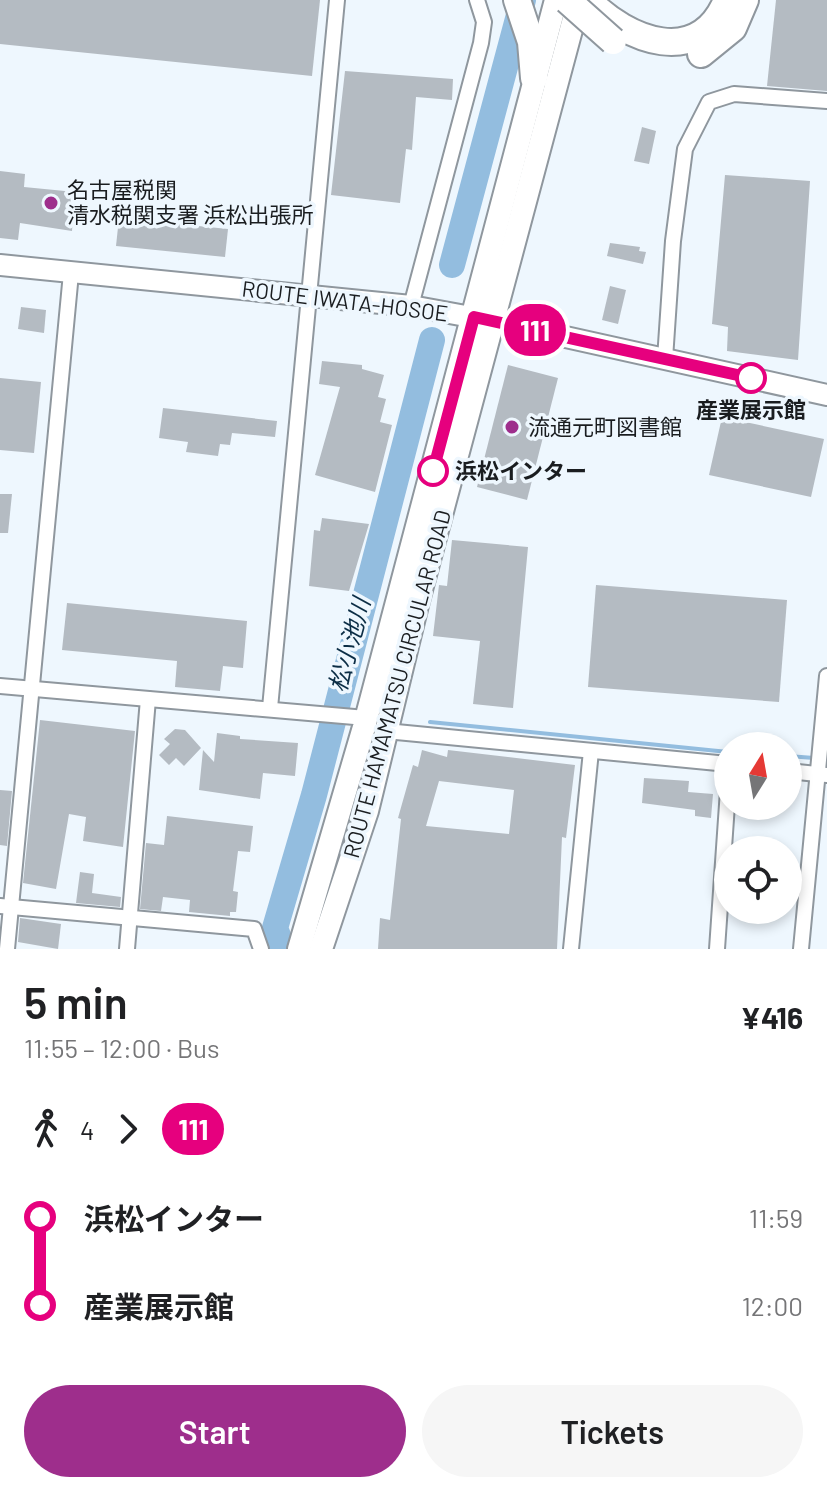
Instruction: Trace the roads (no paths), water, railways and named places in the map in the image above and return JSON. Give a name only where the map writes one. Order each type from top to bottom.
[{"type":"highway","points":[[517,0],[531,42],[534,78]]},
{"type":"highway","points":[[567,0],[613,41],[637,54],[662,60],[701,53],[733,28],[745,0]]},
{"type":"highway","points":[[588,0],[619,27],[643,39],[660,42],[696,36],[711,27],[727,0]]},
{"type":"main road","name":"ROUTE HAMAMATSU CIRCULAR ROAD","points":[[321,949],[367,811],[484,319],[534,78],[556,0]]},
{"type":"main road","name":"ROUTE HAMAMATSU CIRCULAR ROAD","points":[[299,949],[359,719],[484,319],[579,0]]},
{"type":"main road","name":"ROUTE IWATA-HOSOE","points":[[0,265],[411,306],[484,319],[827,395]]},
{"type":"street","points":[[270,708],[337,0]]},
{"type":"street","points":[[411,306],[481,43],[484,22],[477,0]]},
{"type":"street","points":[[665,359],[673,241],[685,149],[709,102],[734,94],[827,101]]},
{"type":"street","points":[[7,949],[6,906],[31,689],[71,273]]},
{"type":"street","points":[[801,949],[827,676]]},
{"type":"street","points":[[0,686],[270,708],[359,719]]},
{"type":"street","points":[[127,949],[148,699]]},
{"type":"street","points":[[386,731],[714,763]]},
{"type":"street","points":[[571,949],[591,751]]},
{"type":"street","points":[[717,949],[726,820]]},
{"type":"street","points":[[6,906],[129,920],[254,929],[261,949]]},
{"type":"waterway","name":"松小池川","points":[[452,265],[523,0]]},
{"type":"waterway","name":"松小池川","points":[[283,949],[275,928],[314,795],[432,340]]},
{"type":"waterway","points":[[430,722],[714,751]]},
{"type":"waterway","points":[[802,757],[827,759]]},
{"type":"place","name":"名古屋税関 清水税関支署 浜松出張所","points":[[51,203]]},
{"type":"place","name":"産業展示館","points":[[751,378]]},
{"type":"place","name":"流通元町図書館","points":[[512,427]]},
{"type":"place","name":"浜松インター","points":[[433,471]]}]
